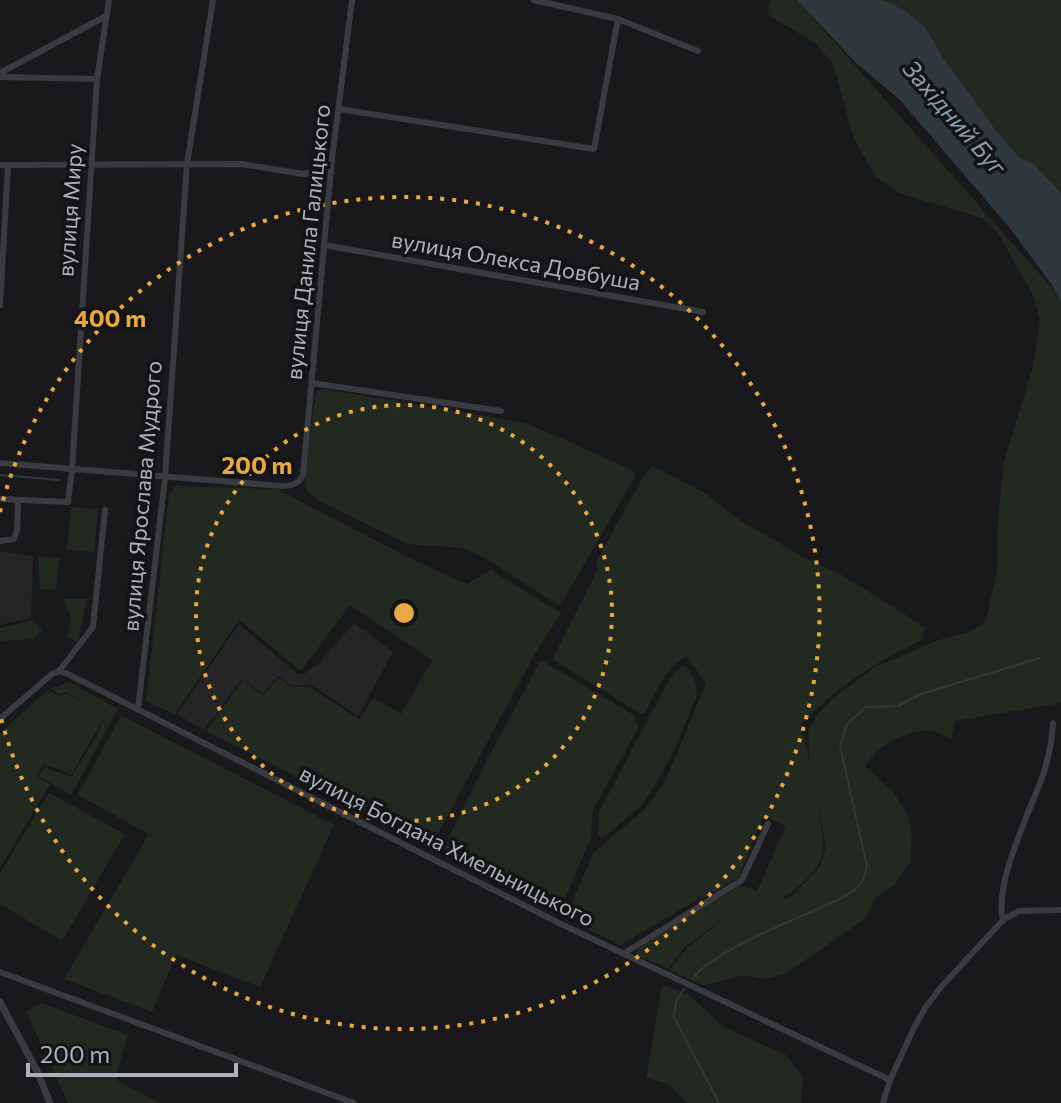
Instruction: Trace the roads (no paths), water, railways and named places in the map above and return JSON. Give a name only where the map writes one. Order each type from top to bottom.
[{"type":"street","name":"вулиця Миру","points":[[18,501],[68,502],[97,79],[109,0]]},
{"type":"street","name":"вулиця Ярослава Мудрого","points":[[138,709],[165,478],[187,164],[213,0]]},
{"type":"street","name":"вулиця Данила Галицького","points":[[165,478],[282,486],[296,484],[303,475],[332,159],[352,0]]},
{"type":"street","points":[[534,0],[618,19],[698,51]]},
{"type":"street","points":[[0,75],[106,16]]},
{"type":"street","points":[[339,109],[594,149],[618,19]]},
{"type":"street","points":[[0,75],[97,79]]},
{"type":"street","points":[[0,305],[4,165],[242,164],[303,174],[324,170],[332,159]]},
{"type":"street","name":"вулиця Олекса Довбуша","points":[[324,245],[703,312]]},
{"type":"street","points":[[312,383],[501,411]]},
{"type":"street","points":[[0,463],[165,478]]},
{"type":"street","points":[[0,499],[18,501],[14,539],[0,541]]},
{"type":"street","points":[[0,719],[45,679],[59,671],[93,627],[105,510]]},
{"type":"street","name":"вулиця Богдана Хмельницького","points":[[59,671],[623,954],[890,1080]]},
{"type":"street","points":[[1003,921],[999,909],[1006,877],[1045,769],[1053,723]]},
{"type":"street","points":[[623,954],[742,880],[768,824]]},
{"type":"street","points":[[883,1103],[890,1080],[925,1008],[941,987],[1003,921],[1019,911],[1061,910]]},
{"type":"street","points":[[0,972],[354,1103]]},
{"type":"street","points":[[0,1002],[37,1071],[50,1103]]},
{"type":"water","name":"Західний Буг","points":[[797,0],[883,0],[907,12],[926,28],[940,53],[997,132],[1019,157],[1034,164],[1061,193],[1061,301],[1009,227],[900,100],[855,62]]},
{"type":"waterway","points":[[0,475],[59,480]]},
{"type":"waterway","points":[[693,978],[731,949],[838,900],[862,881],[867,866],[840,746],[847,724],[866,707],[898,706],[921,694],[1040,658]]},
{"type":"waterway","points":[[684,989],[676,1001],[674,1017],[719,1103]]}]
